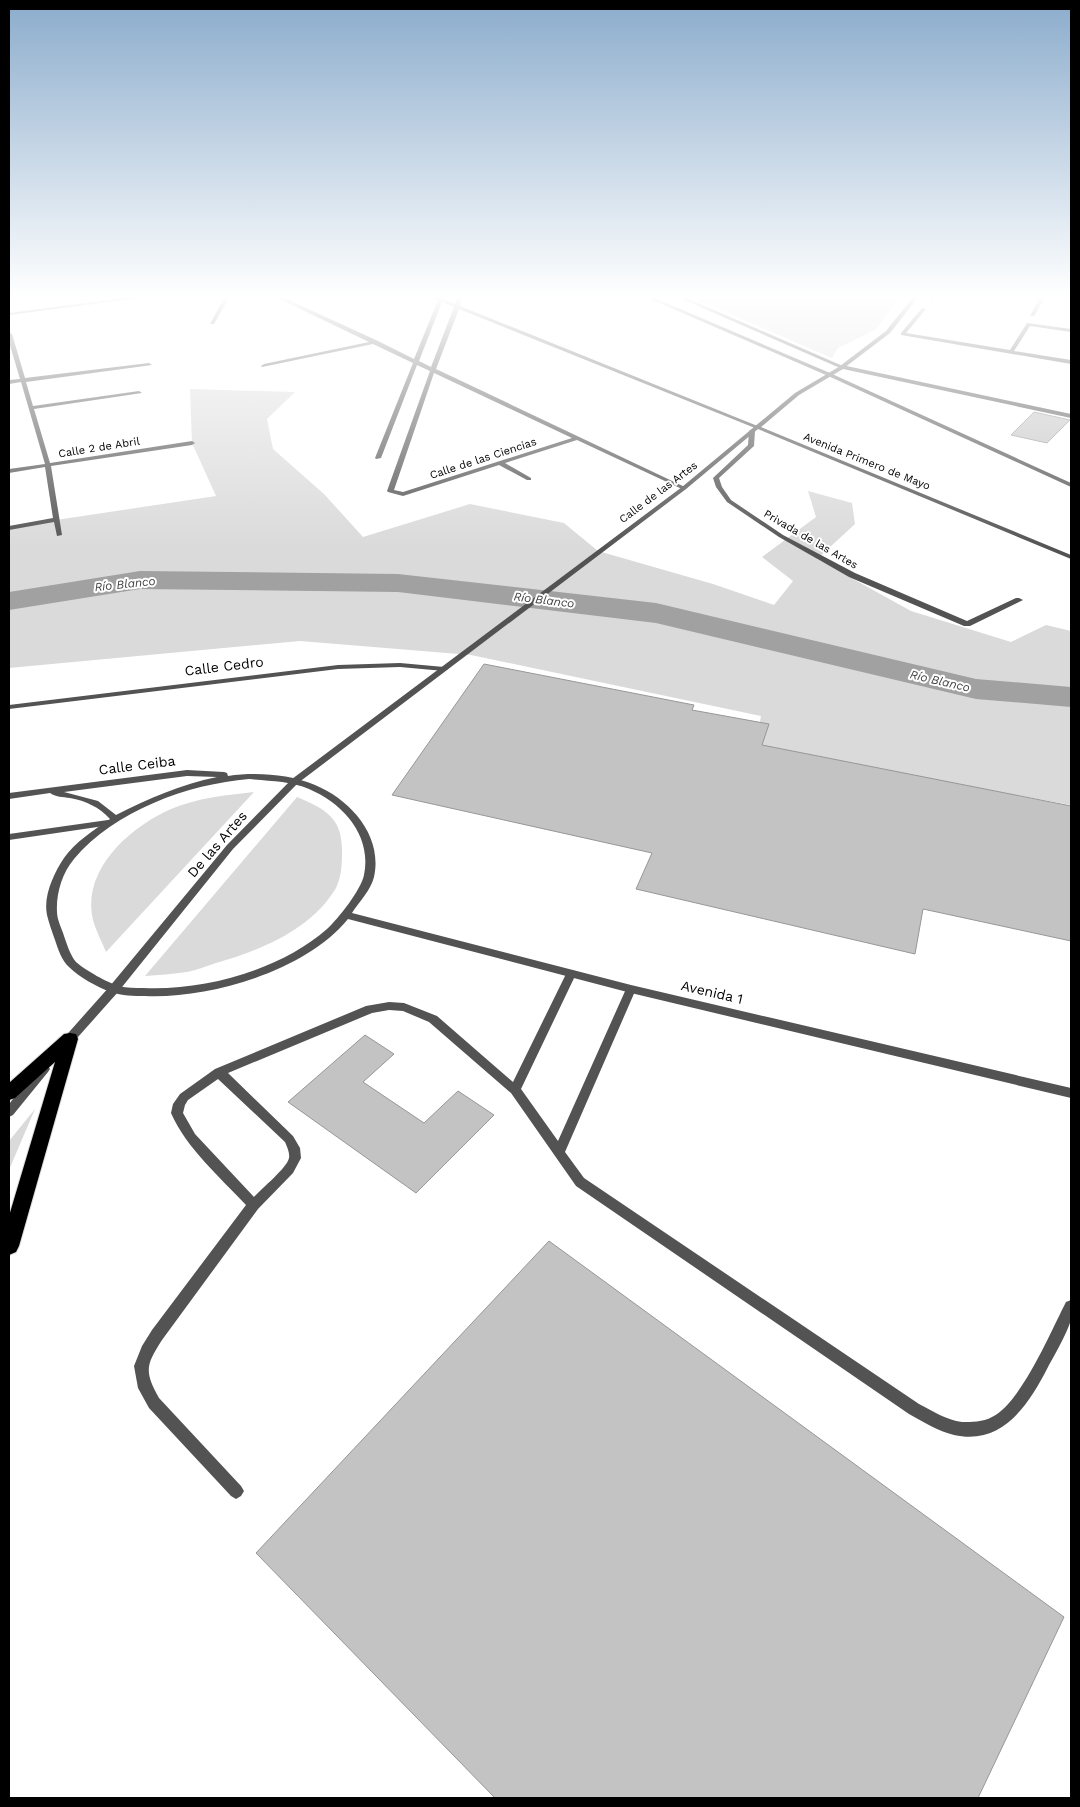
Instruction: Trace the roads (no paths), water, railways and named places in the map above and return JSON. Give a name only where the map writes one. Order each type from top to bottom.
[{"type":"highway","points":[[9,1093],[70,1039]]},
{"type":"highway","points":[[9,1246],[70,1039]]},
{"type":"street","points":[[22,380],[48,465],[58,535]]},
{"type":"street","points":[[378,458],[412,380]]},
{"type":"street","name":"Calle de las Ciencias","points":[[427,380],[390,489],[394,493],[403,494],[578,438]]},
{"type":"street","points":[[457,380],[684,488]]},
{"type":"street","name":"Avenida Primero de Mayo","points":[[637,380],[1071,557]]},
{"type":"street","name":"Calle de las Artes","points":[[486,636],[684,488],[797,394],[818,380]]},
{"type":"street","points":[[842,380],[1071,486]]},
{"type":"street","points":[[904,380],[1071,416]]},
{"type":"street","points":[[31,408],[139,393]]},
{"type":"street","name":"Privada de las Artes","points":[[755,429],[751,446],[716,478],[719,487],[729,502],[781,536],[852,575],[967,624],[1020,600]]},
{"type":"street","name":"Calle 2 de Abril","points":[[9,472],[192,443]]},
{"type":"street","points":[[499,463],[529,479]]},
{"type":"street","points":[[9,528],[56,520]]},
{"type":"street","name":"De las Artes","points":[[9,1112],[114,989],[230,847],[295,781],[486,636]]},
{"type":"street","name":"Calle Cedro","points":[[9,706],[338,667],[400,665],[444,669]]},
{"type":"street","name":"Calle Ceiba","points":[[9,796],[187,773],[237,777]]},
{"type":"street","points":[[9,837],[111,820],[183,789],[210,781],[250,776],[295,781],[319,790],[350,811],[363,829],[370,851],[369,879],[346,915],[326,936],[293,957],[242,978],[199,990],[158,994],[114,989],[72,964],[54,929],[51,899],[61,869],[81,844],[111,820]]},
{"type":"street","name":"Calle Ceiba","points":[[41,791],[79,796],[95,802],[108,810],[111,820]]},
{"type":"street","name":"Avenida 1","points":[[346,915],[631,989],[1071,1093]]},
{"type":"street","points":[[515,1090],[571,974]]},
{"type":"street","points":[[558,1152],[631,989]]},
{"type":"street","points":[[254,1205],[191,1137],[182,1124],[177,1113],[179,1104],[184,1097],[218,1072],[370,1009],[389,1006],[404,1007],[433,1019],[515,1090],[580,1182],[914,1409],[950,1427],[979,1428],[1002,1419],[1013,1409],[1024,1394],[1071,1306]]},
{"type":"street","points":[[218,1072],[281,1131],[294,1148],[295,1158],[289,1169],[254,1205],[157,1335],[147,1351],[141,1366],[143,1383],[154,1403],[236,1491]]},
{"type":"waterway","name":"Río Blanco","points":[[9,601],[140,580],[398,583],[656,613],[976,689],[1071,697]]}]
